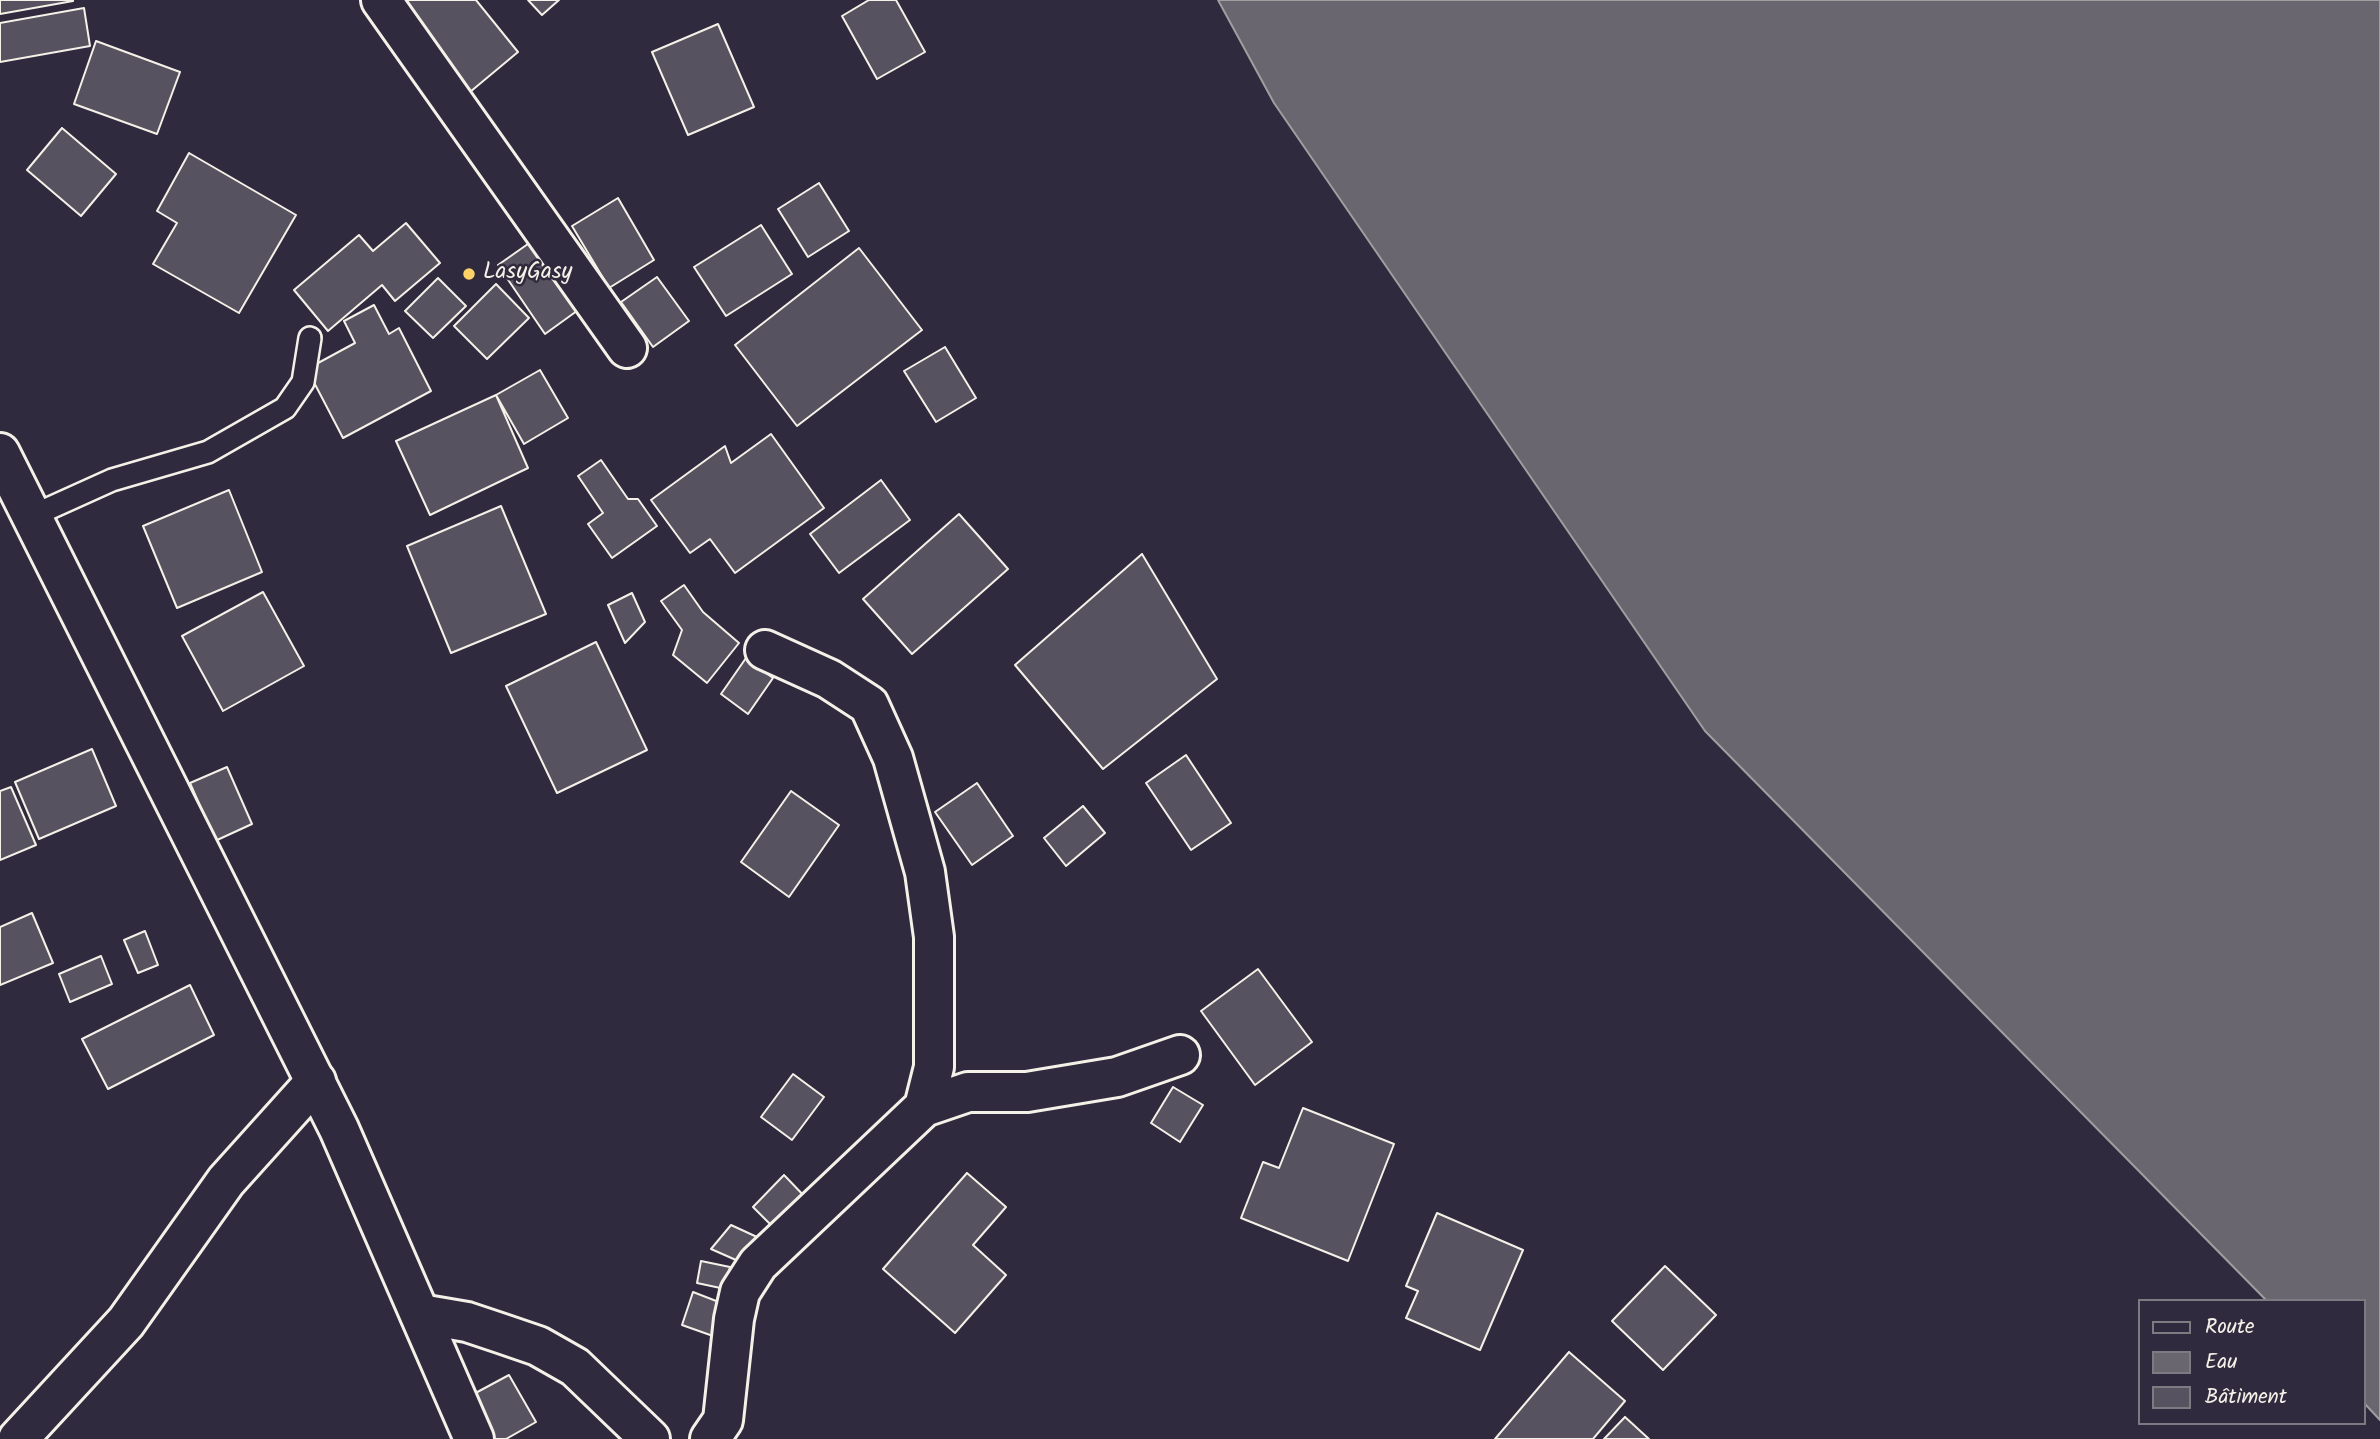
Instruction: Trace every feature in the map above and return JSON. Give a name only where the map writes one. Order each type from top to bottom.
[{"type":"street","points":[[381,0],[627,348]]},
{"type":"street","points":[[0,453],[316,1081],[474,1439]]},
{"type":"street","points":[[765,650],[829,679],[869,705],[893,758],[925,872],[934,937],[934,1067],[923,1107]]},
{"type":"street","points":[[710,1439],[723,1420],[734,1319],[740,1292],[758,1264],[923,1107],[968,1092],[1027,1092],[1117,1077],[1180,1055]]},
{"type":"street","points":[[18,1439],[126,1322],[226,1181],[316,1081]]},
{"type":"street","points":[[420,1314],[467,1322],[538,1346],[575,1367],[650,1439]]},
{"type":"lane","points":[[30,517],[112,480],[208,452],[285,408],[303,382],[310,338]]},
{"type":"water","points":[[1218,0],[2380,0],[2380,1420],[2366,1405],[2366,1299],[2265,1299],[1705,731],[1274,103]]},
{"type":"building","points":[[0,0],[73,0],[73,1],[0,14]]},
{"type":"building","points":[[396,0],[476,0],[518,52],[470,92]]},
{"type":"building","points":[[528,0],[559,0],[542,15]]},
{"type":"building","points":[[869,0],[896,0],[925,52],[877,79],[842,16]]},
{"type":"building","points":[[84,8],[90,46],[0,62],[0,23]]},
{"type":"building","points":[[718,24],[754,107],[688,135],[652,52]]},
{"type":"building","points":[[96,41],[180,72],[157,134],[74,104]]},
{"type":"building","points":[[62,128],[116,174],[81,216],[27,170]]},
{"type":"building","points":[[189,153],[296,215],[239,313],[153,264],[177,223],[157,211]]},
{"type":"building","points":[[819,183],[849,231],[808,257],[778,209]]},
{"type":"building","points":[[618,198],[654,260],[609,288],[572,226]]},
{"type":"building","points":[[406,223],[440,263],[395,301],[382,285],[328,331],[294,290],[359,235],[373,251]]},
{"type":"building","points":[[761,225],[792,274],[726,316],[694,267]]},
{"type":"building","points":[[535,239],[581,308],[545,334],[498,265]]},
{"type":"building","points":[[859,248],[922,330],[797,426],[735,345]]},
{"type":"building","points":[[657,277],[689,321],[653,347],[621,302]]},
{"type":"building","points":[[438,278],[466,306],[433,338],[405,311]]},
{"type":"building","points":[[496,284],[529,318],[487,359],[454,326]]},
{"type":"building","points":[[374,305],[389,334],[399,328],[431,391],[343,438],[307,369],[355,343],[344,321]]},
{"type":"building","points":[[945,347],[976,398],[936,422],[904,371]]},
{"type":"building","points":[[540,370],[568,418],[524,444],[496,395]]},
{"type":"building","points":[[496,395],[528,468],[430,515],[396,441]]},
{"type":"building","points":[[771,434],[824,508],[735,573],[710,539],[690,553],[651,500],[725,446],[731,463]]},
{"type":"building","points":[[601,460],[628,499],[638,499],[657,526],[612,558],[588,524],[603,513],[578,476]]},
{"type":"building","points":[[881,480],[910,520],[839,573],[810,534]]},
{"type":"building","points":[[229,490],[262,572],[177,608],[143,526]]},
{"type":"building","points":[[501,506],[546,614],[451,653],[407,546]]},
{"type":"building","points":[[959,514],[1008,569],[912,654],[863,599]]},
{"type":"building","points":[[1142,554],[1217,679],[1103,769],[1015,665]]},
{"type":"building","points":[[684,585],[703,612],[739,643],[707,683],[673,655],[682,630],[661,601]]},
{"type":"building","points":[[263,592],[304,666],[223,711],[182,636]]},
{"type":"building","points":[[632,593],[645,622],[625,643],[608,605]]},
{"type":"building","points":[[596,642],[647,750],[557,793],[506,686]]},
{"type":"building","points":[[746,658],[773,678],[748,714],[721,694]]},
{"type":"building","points":[[92,749],[116,806],[39,839],[15,782]]},
{"type":"building","points":[[1186,755],[1231,823],[1191,850],[1146,783]]},
{"type":"building","points":[[227,767],[252,824],[215,841],[190,783]]},
{"type":"building","points":[[977,783],[1013,836],[972,865],[935,812]]},
{"type":"building","points":[[11,787],[36,845],[0,860],[0,791]]},
{"type":"building","points":[[791,791],[839,825],[789,897],[741,862]]},
{"type":"building","points":[[1083,806],[1105,833],[1066,866],[1044,838]]},
{"type":"building","points":[[32,913],[53,963],[0,985],[0,927]]},
{"type":"building","points":[[145,931],[158,965],[138,973],[124,940]]},
{"type":"building","points":[[101,956],[112,984],[70,1002],[59,974]]},
{"type":"building","points":[[1258,969],[1312,1042],[1255,1085],[1201,1011]]},
{"type":"building","points":[[190,985],[214,1035],[108,1089],[82,1039]]},
{"type":"building","points":[[793,1074],[824,1097],[792,1140],[761,1117]]},
{"type":"building","points":[[1173,1087],[1203,1105],[1180,1142],[1151,1123]]},
{"type":"building","points":[[1303,1108],[1394,1144],[1348,1261],[1241,1218],[1263,1162],[1279,1168]]},
{"type":"building","points":[[967,1173],[1006,1207],[973,1245],[1006,1275],[955,1333],[883,1269]]},
{"type":"building","points":[[784,1175],[808,1200],[777,1231],[753,1207]]},
{"type":"building","points":[[1437,1213],[1523,1250],[1480,1350],[1406,1318],[1418,1291],[1406,1286]]},
{"type":"building","points":[[731,1225],[757,1237],[745,1264],[711,1249]]},
{"type":"building","points":[[701,1261],[730,1267],[725,1289],[697,1283]]},
{"type":"building","points":[[1665,1266],[1716,1315],[1663,1370],[1612,1321]]},
{"type":"building","points":[[693,1292],[724,1304],[713,1336],[682,1325]]},
{"type":"building","points":[[1569,1352],[1625,1401],[1593,1439],[1495,1439]]},
{"type":"building","points":[[509,1375],[536,1422],[506,1439],[494,1439],[470,1396]]},
{"type":"building","points":[[1625,1417],[1649,1439],[1604,1439]]},
{"type":"place","name":"LasyGasy","points":[[469,274]]}]
